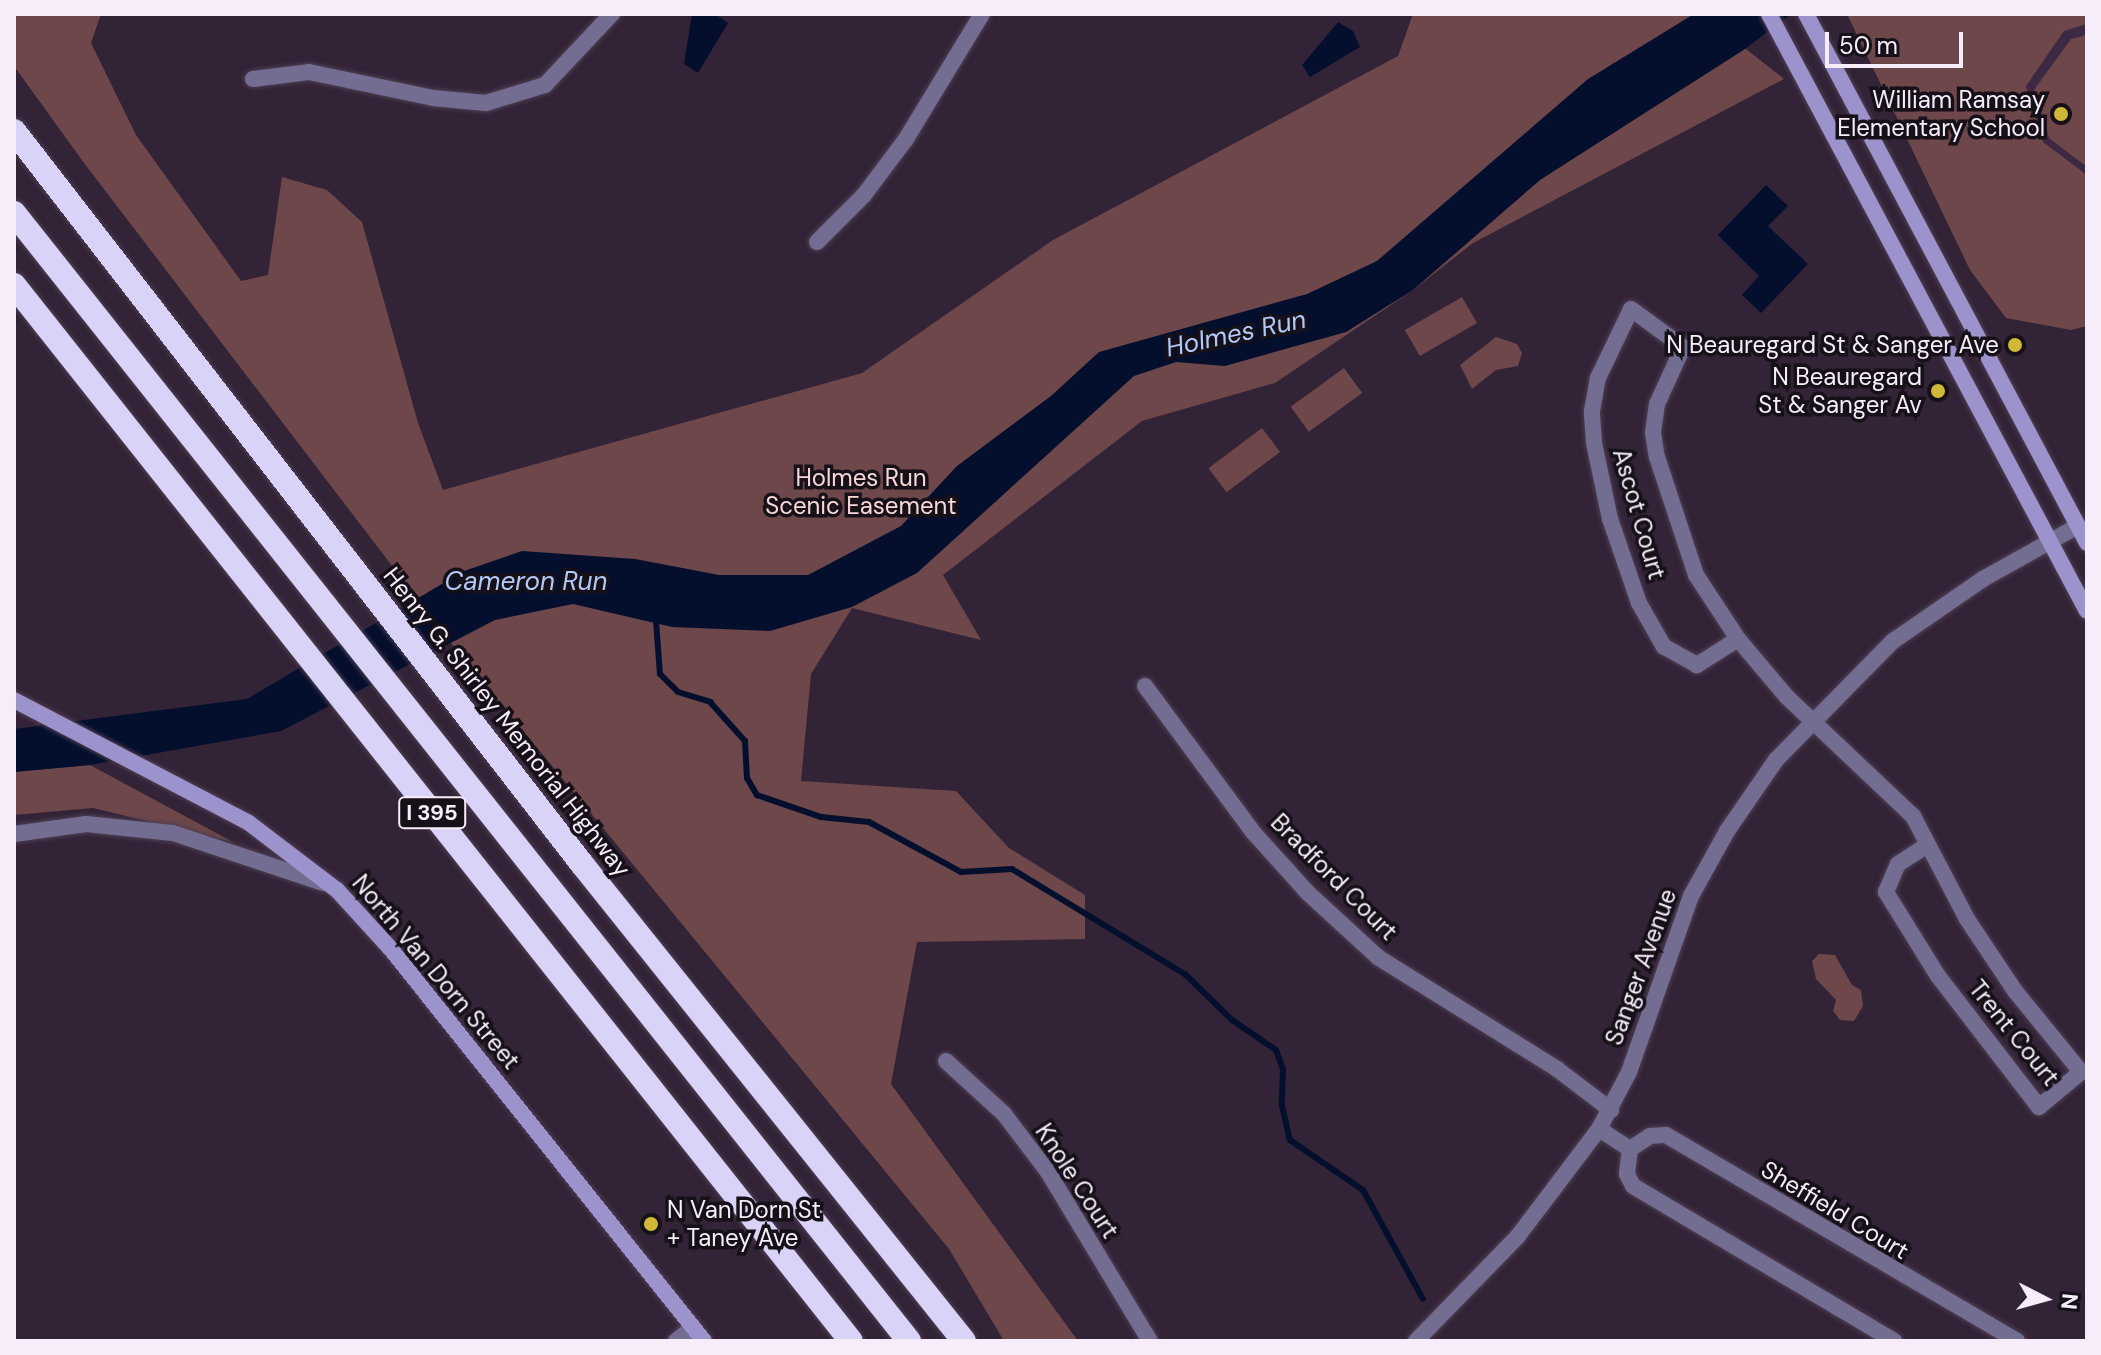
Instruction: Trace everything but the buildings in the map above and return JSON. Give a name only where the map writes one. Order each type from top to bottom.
[{"type":"highway","name":"Henry G. Shirley Memorial Highway","points":[[14,131],[582,864],[964,1341]]},
{"type":"highway","points":[[14,213],[909,1341]]},
{"type":"highway","name":"I 395","points":[[14,285],[851,1341]]},
{"type":"main road","points":[[1769,14],[2087,611]]},
{"type":"main road","points":[[1806,14],[2082,523],[2087,543]]},
{"type":"main road","name":"North Van Dorn Street","points":[[14,700],[249,823],[337,890],[409,972],[699,1334]]},
{"type":"street","points":[[253,79],[309,72],[433,98],[486,103],[545,85],[612,14]]},
{"type":"street","points":[[817,242],[864,195],[906,139],[982,14]]},
{"type":"street","name":"Ascot Court","points":[[1738,639],[1697,665],[1664,647],[1639,603],[1610,519],[1592,411],[1612,340],[1631,309],[1683,347],[1657,404],[1653,433],[1657,457],[1696,575],[1738,639],[1810,720]]},
{"type":"street","name":"Sanger Avenue","points":[[1416,1341],[1535,1217],[1611,1110],[1629,1072],[1676,929],[1708,863],[1758,783],[1810,720],[1928,616],[2082,523]]},
{"type":"street","name":"Bradford Court","points":[[1145,686],[1253,832],[1308,893],[1379,958],[1557,1069],[1611,1110]]},
{"type":"street","name":"Trent Court","points":[[1810,720],[1913,816],[1927,845],[2015,991],[2081,1072],[2039,1107],[1938,976],[1886,892],[1898,864],[1927,845]]},
{"type":"street","points":[[14,834],[86,824],[173,833],[265,861],[337,890]]},
{"type":"street","name":"Knole Court","points":[[946,1061],[1004,1114],[1048,1172],[1150,1341]]},
{"type":"street","points":[[1599,1129],[1630,1149],[1627,1174],[1633,1186],[1894,1341]]},
{"type":"street","name":"Sheffield Court","points":[[1630,1149],[1650,1136],[1666,1135],[2017,1341]]},
{"type":"street","points":[[676,1341],[699,1334]]},
{"type":"shaded area","name":"William Ramsay Elementary School","points":[[2087,24],[2087,175],[2043,142],[2026,85],[2064,31]]},
{"type":"green space","name":"Holmes Run Scenic Easement","points":[[14,14],[101,14],[91,43],[136,135],[241,281],[268,275],[282,177],[327,190],[362,222],[418,423],[443,490],[862,373],[1053,240],[1398,56],[1413,14],[1729,14],[1746,49],[1784,79],[1473,243],[1413,290],[1275,383],[1142,421],[943,575],[981,640],[852,608],[811,674],[801,781],[956,791],[1009,848],[1085,895],[1085,939],[917,942],[891,1084],[1078,1341],[1004,1341],[949,1249],[451,643],[84,163],[14,66]]},
{"type":"green space","points":[[1847,14],[2087,14],[2087,24],[2064,31],[2026,86],[2043,142],[2087,175],[2087,326],[2071,330],[2006,318],[1970,270]]},
{"type":"green space","name":"William Ramsay Elementary School","points":[[2087,35],[2087,167],[2049,138],[2034,90],[2071,39]]},
{"type":"green space","points":[[1462,297],[1477,323],[1420,356],[1405,330]]},
{"type":"green space","points":[[1496,337],[1517,344],[1522,353],[1518,366],[1496,370],[1472,389],[1460,365]]},
{"type":"green space","points":[[1344,368],[1362,393],[1309,432],[1291,407]]},
{"type":"green space","points":[[1262,428],[1280,452],[1227,492],[1208,468]]},
{"type":"green space","points":[[90,765],[233,842],[93,808],[14,815],[14,772]]},
{"type":"green space","points":[[1819,954],[1835,955],[1852,985],[1861,990],[1863,1006],[1854,1021],[1840,1020],[1833,1011],[1836,1000],[1816,979],[1812,961]]},
{"type":"water","points":[[692,14],[715,14],[728,23],[698,73],[684,64]]},
{"type":"water","name":"Cameron Run","points":[[1694,14],[1791,14],[1745,49],[1540,180],[1413,290],[1346,332],[1225,366],[1176,362],[1134,376],[917,573],[852,607],[770,631],[672,627],[573,604],[495,620],[281,731],[90,765],[14,772],[14,729],[247,699],[464,571],[522,551],[635,559],[719,575],[808,575],[901,526],[957,466],[1051,396],[1099,352],[1307,294],[1377,261],[1588,79]]},
{"type":"water","points":[[1338,22],[1353,31],[1360,47],[1310,77],[1302,65]]},
{"type":"water","points":[[1766,185],[1788,206],[1768,226],[1808,264],[1761,313],[1742,295],[1759,276],[1718,235]]},
{"type":"waterway","points":[[656,621],[660,674],[678,692],[710,702],[745,741],[747,778],[757,795],[821,817],[869,822],[961,872],[1012,869],[1185,974],[1232,1020],[1276,1050],[1283,1069],[1282,1106],[1290,1140],[1363,1190],[1423,1299]]},
{"type":"place","name":"William Ramsay Elementary School","points":[[2061,114]]},
{"type":"place","name":"N Beauregard St & Sanger Ave","points":[[2015,345]]},
{"type":"place","name":"N Beauregard St & Sanger Av","points":[[1938,391]]},
{"type":"place","name":"N Van Dorn St + Taney Ave","points":[[651,1224]]},
{"type":"water label","name":"Holmes Run","points":[[1236,334]]}]
